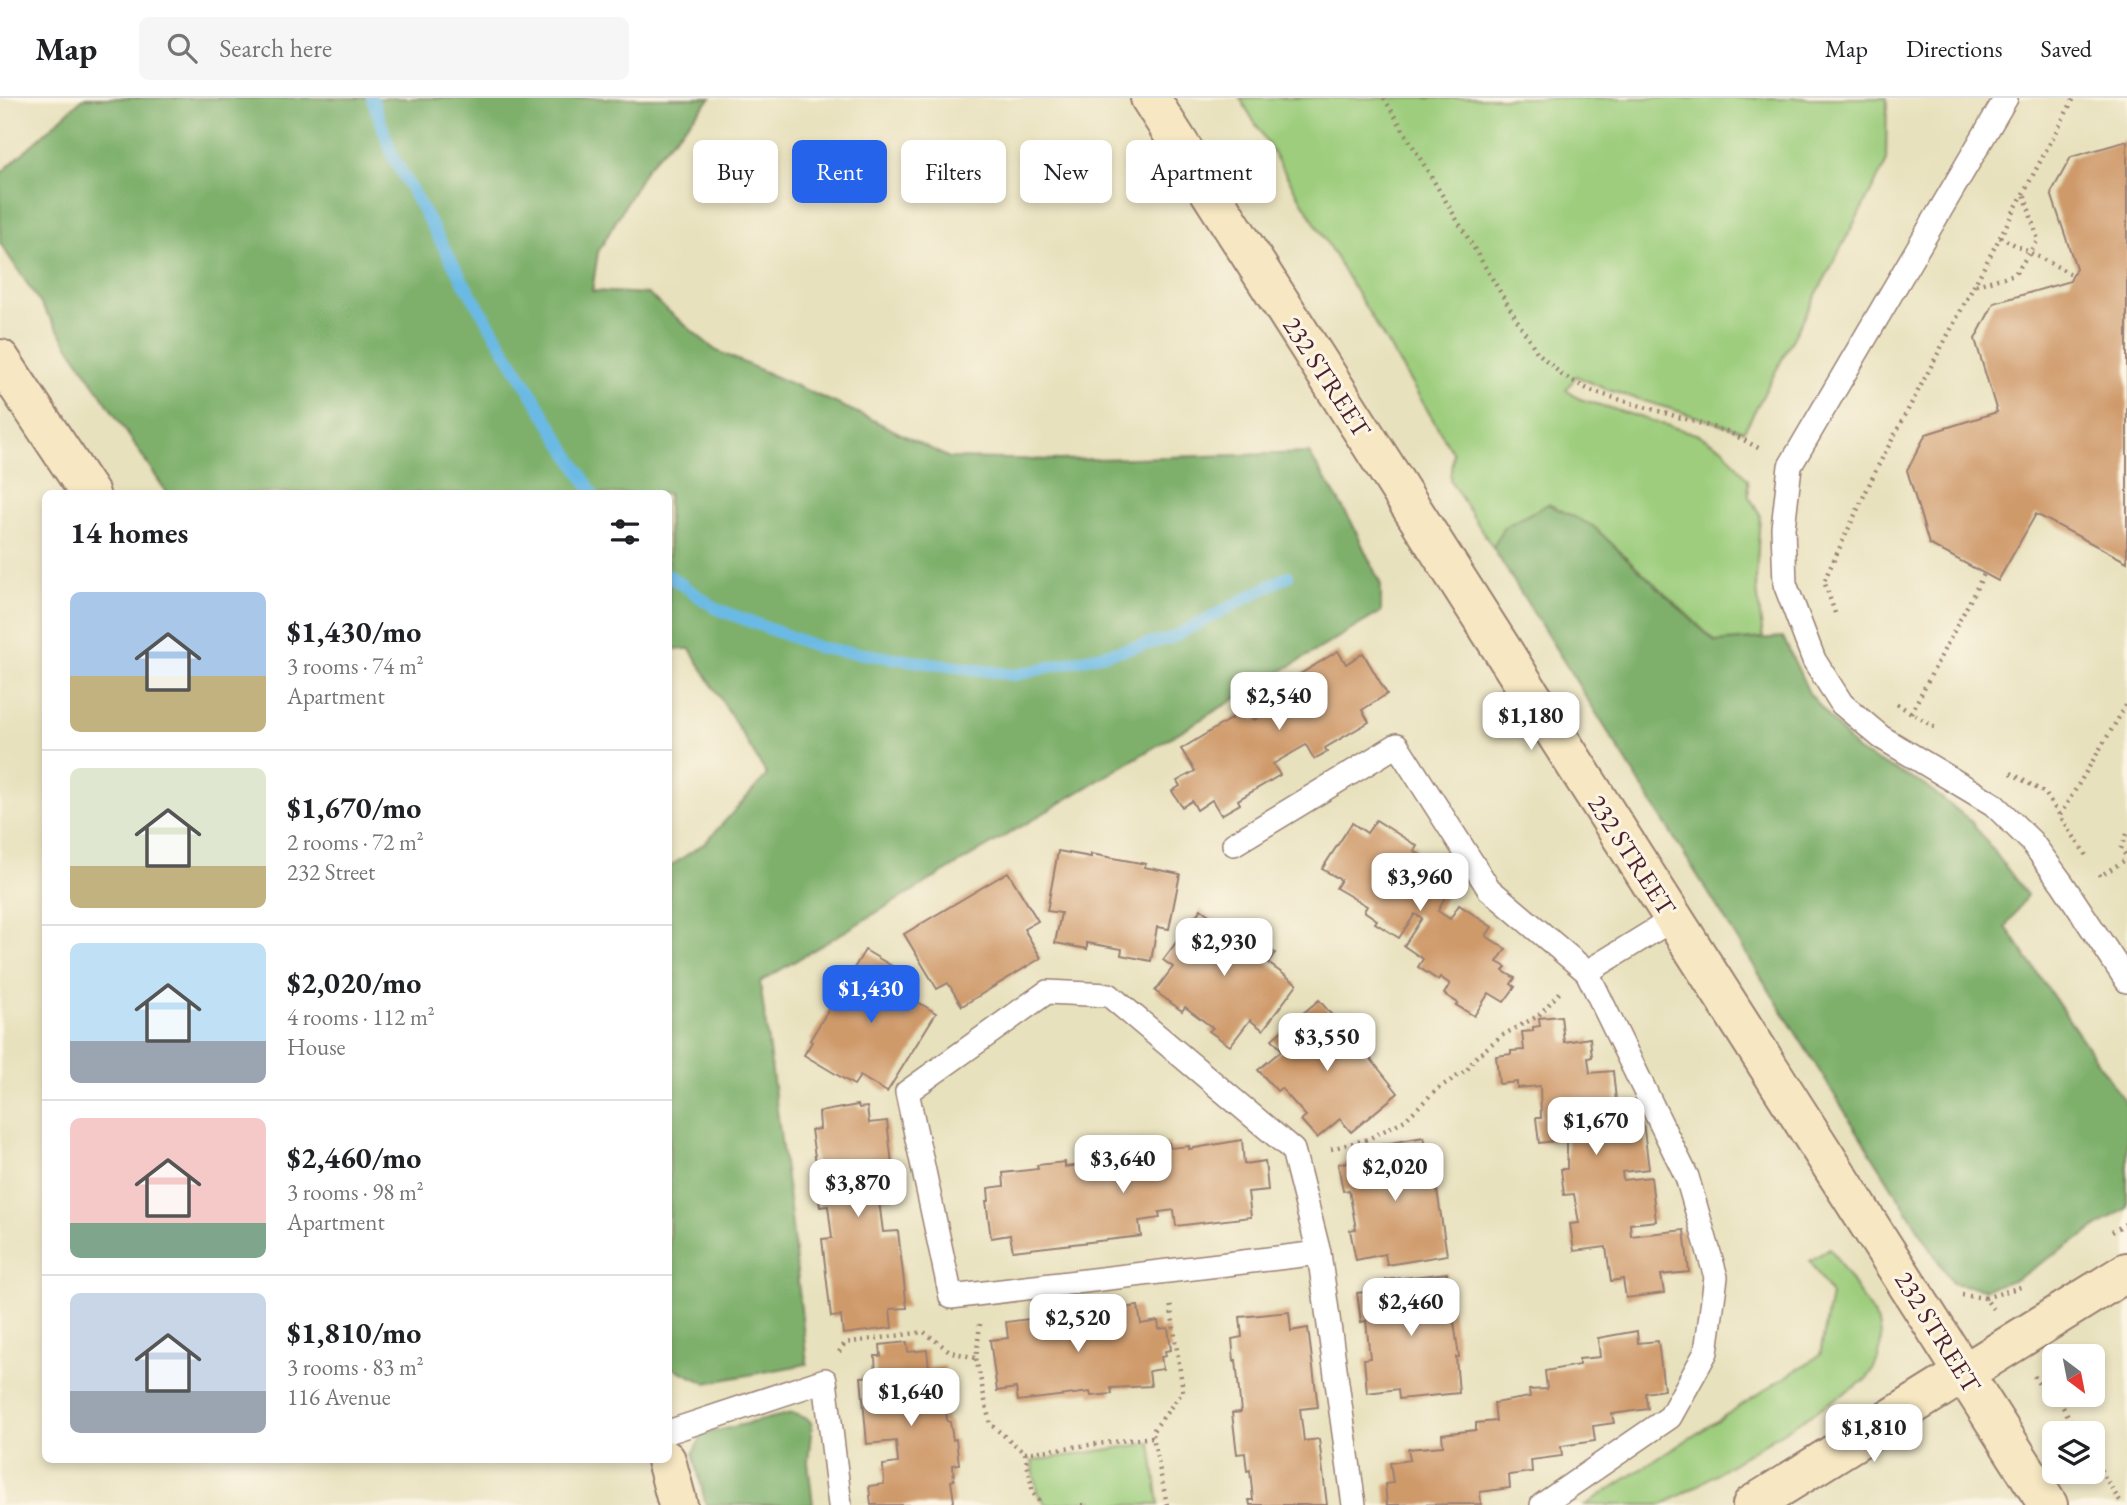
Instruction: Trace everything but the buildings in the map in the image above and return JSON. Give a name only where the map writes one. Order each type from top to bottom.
[{"type":"main road","name":"232 STREET","points":[[1150,98],[2048,1505]]},
{"type":"main road","points":[[0,359],[87,490]]},
{"type":"main road","points":[[1752,1505],[2127,1272]]},
{"type":"main road","points":[[667,1463],[678,1505]]},
{"type":"lane","points":[[2006,98],[1790,466],[1783,528],[1785,583],[1814,660],[1842,704],[1881,737],[1993,804],[2031,841],[2127,981]]},
{"type":"lane","points":[[1234,844],[1397,745],[1489,889],[1587,972],[1687,1177],[1716,1277],[1706,1352],[1670,1417],[1542,1505]]},
{"type":"lane","points":[[1587,972],[1673,919]]},
{"type":"lane","points":[[1319,1253],[951,1297],[907,1092],[1047,992],[1109,995],[1293,1150],[1319,1253],[1354,1505]]},
{"type":"lane","points":[[672,1431],[825,1380],[840,1505]]},
{"type":"path","points":[[1384,98],[1537,352],[1562,375],[1591,391],[1729,432],[1790,466]]},
{"type":"path","points":[[1835,616],[1824,581],[1877,468],[2074,98]]},
{"type":"path","points":[[1975,285],[2015,274],[2038,240],[2024,192]]},
{"type":"path","points":[[2000,237],[2073,275]]},
{"type":"path","points":[[1911,713],[1984,573]]},
{"type":"path","points":[[1890,700],[1945,733]]},
{"type":"path","points":[[2060,816],[2127,704]]},
{"type":"path","points":[[2000,766],[2045,793],[2100,876],[2127,858],[2121,849],[2127,834]]},
{"type":"path","points":[[1331,1149],[1368,1139],[1405,1120],[1437,1089],[1467,1070],[1475,1058],[1501,1036],[1538,1016],[1563,988]]},
{"type":"path","points":[[1953,1291],[1968,1297],[1985,1298],[1993,1310]]},
{"type":"path","points":[[1167,1505],[1152,1432],[1183,1391],[1170,1301]]},
{"type":"path","points":[[980,1318],[976,1358],[990,1424],[1025,1453],[1033,1493],[1042,1505]]},
{"type":"path","points":[[834,1359],[845,1343],[924,1332],[951,1352],[976,1358]]},
{"type":"path","points":[[1025,1453],[1153,1437]]},
{"type":"path","points":[[2105,1477],[2122,1505]]},
{"type":"green space","points":[[83,98],[711,98],[647,167],[598,252],[592,291],[648,294],[715,350],[869,418],[949,458],[1060,460],[1309,453],[1351,521],[1381,585],[1381,612],[760,982],[790,1208],[807,1364],[706,1383],[672,1367],[672,865],[706,842],[767,775],[690,649],[672,649],[672,490],[165,490],[0,243],[0,174]]},
{"type":"green space","points":[[1240,98],[1887,98],[1886,163],[1744,431],[1608,390],[1576,376],[1566,390],[1580,399],[1699,435],[1724,449],[1748,480],[1749,497],[1760,514],[1756,581],[1763,638],[1716,642],[1593,526],[1504,527],[1493,548],[1450,480],[1453,453],[1276,158],[1276,140],[1265,140]]},
{"type":"green space","points":[[1548,504],[1593,526],[1715,642],[1783,637],[1809,693],[1857,751],[1925,785],[1971,821],[2027,895],[2006,927],[2127,1105],[2127,1208],[2016,1279],[1985,1289],[1952,1283],[1493,548],[1504,527]]},
{"type":"green space","points":[[1830,1248],[1879,1324],[1880,1353],[1867,1379],[1663,1505],[1585,1505],[1820,1355],[1831,1295],[1810,1261]]},
{"type":"green space","points":[[792,1413],[808,1419],[812,1424],[808,1462],[813,1505],[706,1505],[693,1453],[703,1434]]},
{"type":"green space","points":[[1151,1443],[1159,1505],[1095,1505],[1092,1500],[1047,1505],[1037,1492],[1032,1461]]},
{"type":"waterway","points":[[372,98],[394,159],[464,283],[591,490]]},
{"type":"waterway","points":[[672,578],[717,609],[820,648],[1015,675],[1169,639],[1288,576]]}]
